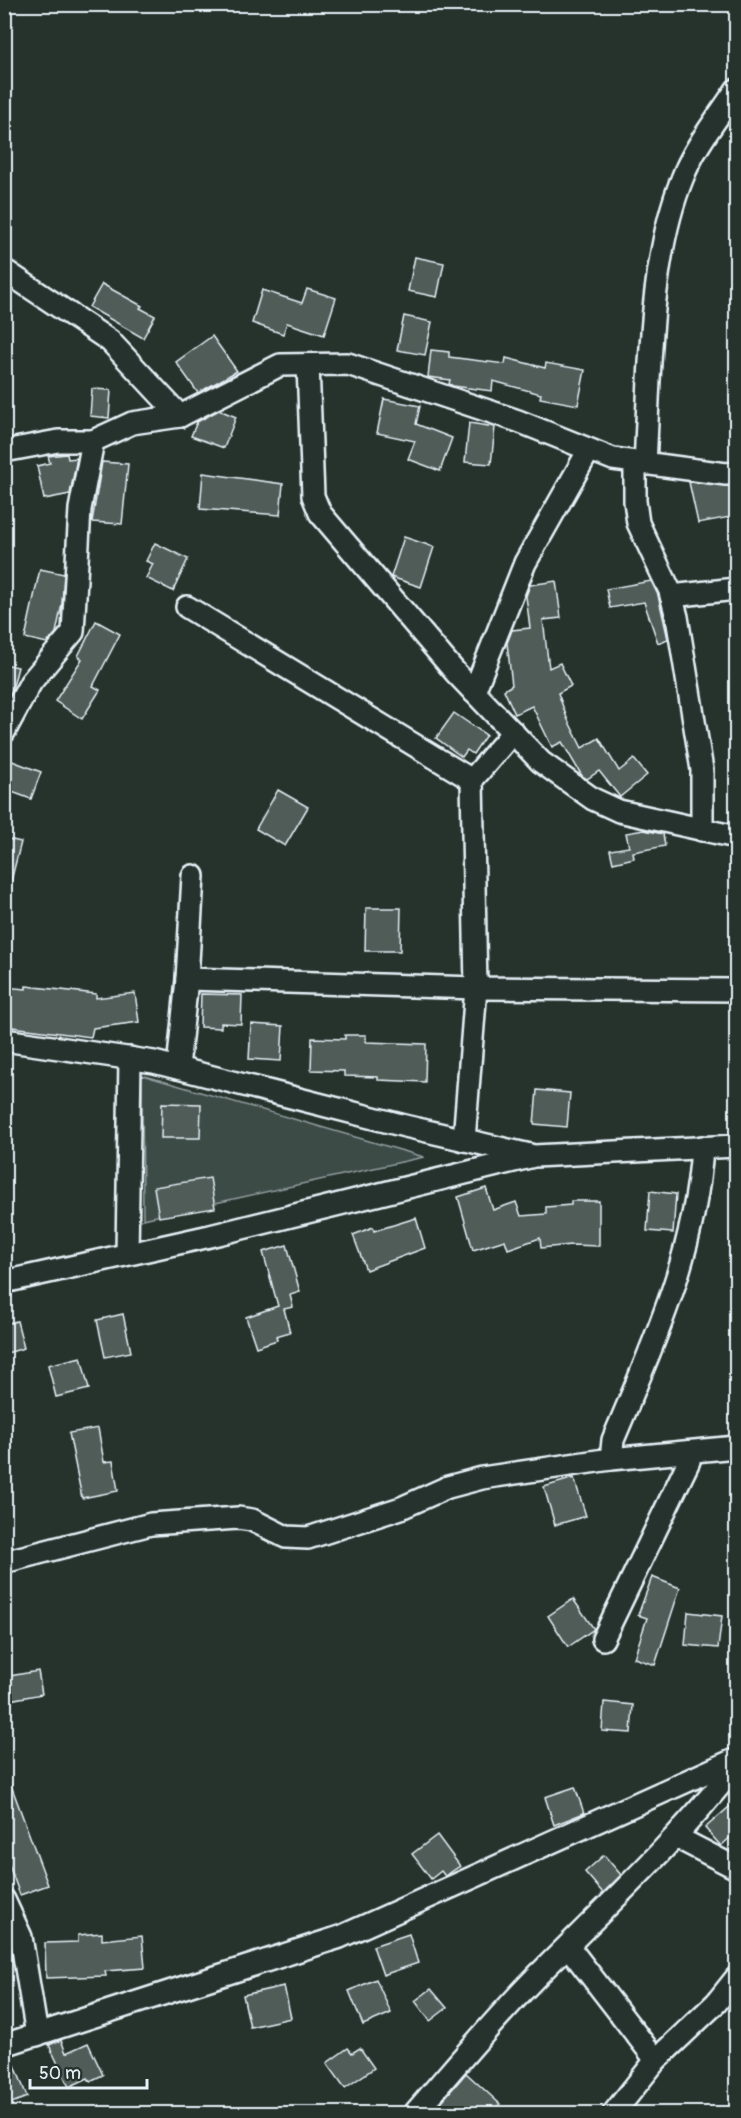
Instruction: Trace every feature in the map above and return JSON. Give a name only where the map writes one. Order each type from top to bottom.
[{"type":"street","points":[[702,830],[702,770],[677,617],[671,596],[638,523],[635,501],[652,326],[668,228],[681,181],[693,154],[733,101]]},
{"type":"street","points":[[4,270],[110,341],[180,416]]},
{"type":"street","points":[[4,451],[58,441],[93,441],[132,423],[180,416],[280,365],[348,364],[518,422],[613,459],[726,474],[736,472]]},
{"type":"street","points":[[308,365],[313,496],[320,513],[474,692],[541,762],[593,799],[619,811],[736,837]]},
{"type":"street","points":[[4,732],[31,682],[73,632],[80,509],[93,441]]},
{"type":"street","points":[[474,692],[525,563],[588,450]]},
{"type":"street","points":[[671,596],[736,589]]},
{"type":"street","points":[[187,607],[472,780]]},
{"type":"street","points":[[464,1140],[476,988],[472,780],[513,732]]},
{"type":"street","points":[[178,1068],[187,980],[193,876]]},
{"type":"street","points":[[187,980],[476,988],[736,990]]},
{"type":"street","points":[[4,1040],[130,1058],[178,1068],[534,1156]]},
{"type":"street","points":[[127,1254],[130,1058]]},
{"type":"street","points":[[4,1282],[534,1156],[736,1146]]},
{"type":"street","points":[[611,1459],[613,1440],[661,1327],[679,1274],[695,1210],[702,1147]]},
{"type":"street","points":[[4,1562],[151,1524],[245,1518],[286,1537],[308,1538],[401,1508],[465,1482],[611,1459],[736,1447]]},
{"type":"street","points":[[603,1639],[689,1461],[688,1452]]},
{"type":"street","points":[[4,2045],[340,1937],[736,1759]]},
{"type":"street","points":[[414,2114],[538,1976],[676,1837],[736,1765]]},
{"type":"street","points":[[676,1837],[736,1868]]},
{"type":"street","points":[[4,1900],[21,1937],[37,2035]]},
{"type":"street","points":[[568,1946],[656,2060]]},
{"type":"street","points":[[613,2114],[656,2060],[716,2003],[736,1978]]},
{"type":"shaded area","points":[[142,1075],[424,1157],[143,1219]]},
{"type":"building","points":[[415,257],[444,263],[437,297],[408,291]]},
{"type":"building","points":[[102,284],[142,306],[140,308],[155,316],[143,338],[89,307]]},
{"type":"building","points":[[307,289],[336,298],[324,335],[287,323],[283,334],[252,323],[262,290],[302,303]]},
{"type":"building","points":[[404,316],[432,322],[425,355],[397,350]]},
{"type":"building","points":[[212,336],[237,371],[198,393],[176,362]]},
{"type":"building","points":[[431,350],[449,352],[449,357],[505,364],[506,358],[545,368],[546,363],[585,370],[578,405],[540,398],[541,394],[493,381],[492,391],[453,386],[449,384],[450,380],[428,377]]},
{"type":"building","points":[[92,389],[111,390],[109,418],[90,416]]},
{"type":"building","points":[[384,399],[420,406],[416,424],[452,438],[440,471],[408,459],[415,441],[377,433]]},
{"type":"building","points":[[219,410],[236,417],[224,448],[191,436],[197,422]]},
{"type":"building","points":[[469,423],[495,427],[491,464],[465,462]]},
{"type":"building","points":[[67,454],[68,459],[77,458],[70,494],[44,499],[37,466],[50,463],[48,456]]},
{"type":"building","points":[[102,462],[128,464],[122,524],[92,522]]},
{"type":"building","points":[[203,473],[283,484],[280,515],[200,509]]},
{"type":"building","points":[[689,482],[736,486],[736,516],[698,523]]},
{"type":"building","points":[[404,537],[434,547],[421,587],[391,577]]},
{"type":"building","points":[[155,543],[188,559],[173,591],[146,578],[153,564],[146,561]]},
{"type":"building","points":[[40,569],[64,574],[62,604],[56,633],[47,643],[25,638]]},
{"type":"building","points":[[556,581],[561,618],[543,620],[549,668],[560,663],[571,686],[558,693],[567,718],[582,748],[599,738],[619,771],[634,759],[647,775],[620,797],[599,771],[587,779],[582,776],[562,742],[552,747],[532,706],[515,714],[504,690],[512,685],[507,643],[512,630],[530,628],[526,596],[530,585]]},
{"type":"building","points":[[651,581],[658,595],[668,639],[658,643],[644,602],[610,608],[606,589]]},
{"type":"building","points":[[96,621],[120,634],[93,686],[100,690],[82,719],[55,701],[82,659],[78,656]]},
{"type":"building","points":[[4,664],[18,667],[6,702]]},
{"type":"building","points":[[454,713],[486,735],[473,754],[467,750],[462,757],[436,738]]},
{"type":"building","points":[[7,759],[41,772],[31,799],[4,789]]},
{"type":"building","points":[[278,790],[308,807],[285,846],[256,829]]},
{"type":"building","points":[[644,830],[663,834],[665,846],[633,852],[634,858],[613,863],[610,850],[629,847],[626,833]]},
{"type":"building","points":[[4,838],[21,842],[9,889],[4,889]]},
{"type":"building","points":[[366,908],[401,908],[400,951],[365,951]]},
{"type":"building","points":[[26,986],[96,994],[96,998],[135,993],[139,1022],[93,1028],[91,1037],[4,1026],[4,987],[26,989]]},
{"type":"building","points":[[201,994],[242,995],[241,1024],[221,1023],[221,1028],[200,1027]]},
{"type":"building","points":[[251,1024],[283,1026],[281,1061],[249,1059]]},
{"type":"building","points":[[345,1035],[366,1035],[366,1042],[426,1044],[425,1082],[378,1080],[378,1077],[344,1076],[344,1071],[311,1070],[312,1038],[345,1039]]},
{"type":"building","points":[[537,1090],[570,1093],[567,1127],[534,1124]]},
{"type":"building","points":[[162,1103],[201,1104],[200,1138],[161,1138]]},
{"type":"building","points":[[210,1178],[215,1208],[159,1217],[154,1187]]},
{"type":"building","points":[[486,1188],[493,1210],[516,1202],[521,1216],[546,1214],[546,1207],[571,1205],[571,1201],[599,1201],[599,1246],[571,1245],[541,1248],[540,1238],[508,1249],[505,1240],[473,1250],[458,1197]]},
{"type":"building","points":[[650,1191],[676,1194],[673,1233],[647,1231]]},
{"type":"building","points":[[416,1218],[425,1248],[366,1270],[353,1235],[373,1227],[374,1231]]},
{"type":"building","points":[[287,1245],[300,1292],[290,1295],[293,1307],[284,1309],[290,1332],[276,1336],[277,1340],[256,1347],[246,1317],[278,1306],[263,1252]]},
{"type":"building","points":[[123,1314],[131,1352],[105,1357],[97,1320]]},
{"type":"building","points":[[17,1321],[24,1348],[4,1354],[4,1324]]},
{"type":"building","points":[[81,1357],[89,1389],[56,1397],[48,1365]]},
{"type":"building","points":[[98,1428],[104,1462],[113,1461],[118,1491],[82,1498],[69,1433]]},
{"type":"building","points":[[574,1478],[586,1516],[555,1525],[544,1487]]},
{"type":"building","points":[[652,1577],[680,1588],[655,1665],[634,1658],[647,1618],[638,1615]]},
{"type":"building","points":[[573,1599],[594,1629],[568,1647],[548,1616]]},
{"type":"building","points":[[688,1612],[722,1616],[718,1648],[685,1645]]},
{"type":"building","points":[[38,1671],[42,1694],[4,1701],[4,1677]]},
{"type":"building","points":[[604,1702],[633,1705],[631,1733],[602,1731]]},
{"type":"building","points":[[5,1769],[48,1885],[20,1895],[4,1851]]},
{"type":"building","points":[[575,1787],[584,1813],[554,1825],[545,1797]]},
{"type":"building","points":[[736,1801],[736,1832],[721,1846],[705,1828]]},
{"type":"building","points":[[437,1835],[460,1866],[445,1876],[441,1871],[431,1879],[412,1854]]},
{"type":"building","points":[[604,1855],[621,1875],[603,1893],[585,1872]]},
{"type":"building","points":[[102,1933],[102,1940],[142,1936],[145,1968],[105,1971],[106,1976],[46,1978],[45,1943],[78,1942],[78,1935]]},
{"type":"building","points":[[409,1934],[418,1963],[383,1975],[373,1946]]},
{"type":"building","points":[[376,1979],[391,2013],[363,2025],[349,1991]]},
{"type":"building","points":[[284,1986],[291,2018],[250,2027],[243,1995]]},
{"type":"building","points":[[431,1989],[447,2008],[430,2021],[415,2001]]},
{"type":"building","points":[[61,2040],[66,2053],[88,2043],[103,2075],[90,2081],[88,2078],[69,2087],[49,2045]]},
{"type":"building","points":[[348,2048],[352,2053],[360,2048],[374,2068],[345,2088],[327,2063]]},
{"type":"building","points":[[15,2065],[27,2097],[4,2106],[4,2069]]},
{"type":"building","points":[[466,2073],[500,2104],[491,2114],[431,2114]]}]
